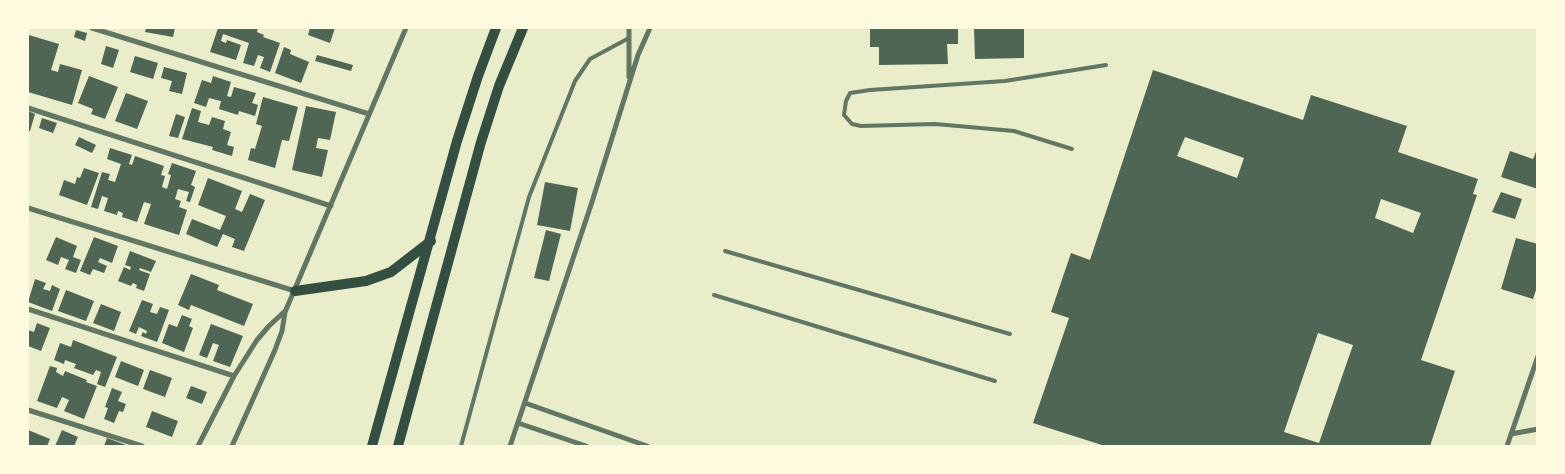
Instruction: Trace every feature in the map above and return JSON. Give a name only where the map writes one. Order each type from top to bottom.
[{"type":"main road","points":[[372,446],[431,241],[457,141],[496,28]]},
{"type":"main road","points":[[398,446],[481,142],[499,86],[523,28]]},
{"type":"main road","points":[[294,292],[366,281],[391,272],[431,241]]},
{"type":"street","points":[[92,28],[369,114]]},
{"type":"street","points":[[232,446],[276,350],[285,312],[405,28]]},
{"type":"street","points":[[629,28],[630,83]]},
{"type":"street","points":[[510,446],[638,55],[650,28]]},
{"type":"street","points":[[28,108],[331,206]]},
{"type":"street","points":[[28,208],[294,292]]},
{"type":"street","points":[[28,309],[234,376]]},
{"type":"street","points":[[198,446],[234,376],[257,340],[285,312]]},
{"type":"street","points":[[1507,446],[1538,356]]},
{"type":"street","points":[[525,403],[647,446]]},
{"type":"street","points":[[28,410],[142,446]]},
{"type":"street","points":[[518,423],[586,446]]},
{"type":"street","points":[[1511,434],[1538,429]]},
{"type":"lane","points":[[461,446],[529,197],[575,81],[590,59],[629,38]]},
{"type":"lane","points":[[1072,149],[1014,131],[935,124],[860,126],[852,124],[844,115],[846,101],[850,93],[1005,81],[1106,65]]},
{"type":"lane","points":[[725,252],[1010,334]]},
{"type":"lane","points":[[714,295],[995,381]]},
{"type":"building","points":[[146,28],[175,28],[173,37],[145,32]]},
{"type":"building","points":[[218,28],[258,28],[257,32],[264,35],[263,37],[280,43],[270,72],[260,68],[264,57],[258,55],[254,66],[243,63],[249,43],[223,34],[221,41],[226,43],[227,40],[241,45],[236,60],[210,52]]},
{"type":"building","points":[[310,28],[335,28],[330,43],[308,35]]},
{"type":"building","points":[[870,28],[958,28],[958,44],[947,44],[948,64],[879,65],[879,47],[870,47]]},
{"type":"building","points":[[974,28],[1024,28],[1024,58],[975,59]]},
{"type":"building","points":[[76,30],[87,33],[85,41],[74,37]]},
{"type":"building","points":[[29,35],[59,44],[51,70],[58,72],[60,64],[82,70],[72,105],[28,92]]},
{"type":"building","points":[[106,46],[119,50],[113,68],[101,64]]},
{"type":"building","points":[[284,47],[291,50],[290,54],[309,62],[301,83],[275,73]]},
{"type":"building","points":[[317,55],[353,65],[351,71],[315,61]]},
{"type":"building","points":[[135,56],[158,63],[153,79],[130,72]]},
{"type":"building","points":[[164,67],[187,73],[182,94],[169,91],[172,81],[161,78]]},
{"type":"building","points":[[1153,70],[1303,120],[1311,95],[1407,126],[1398,152],[1478,179],[1473,194],[1477,195],[1421,360],[1455,371],[1430,446],[1105,446],[1033,423],[1069,318],[1051,312],[1071,253],[1090,260]],"holes":[[[1185,137],[1244,158],[1237,178],[1177,156]],[[1381,199],[1421,213],[1413,233],[1375,218]],[[1318,333],[1353,345],[1319,443],[1284,432]]]},
{"type":"building","points":[[89,76],[118,87],[105,119],[91,114],[93,109],[78,103]]},
{"type":"building","points":[[213,76],[231,82],[227,96],[231,97],[234,87],[256,93],[252,103],[258,105],[255,116],[239,111],[238,115],[219,109],[221,101],[209,98],[206,107],[194,103],[202,80],[211,83]]},
{"type":"building","points":[[126,93],[148,101],[137,129],[115,121]]},
{"type":"building","points":[[263,97],[298,107],[289,141],[282,140],[275,168],[248,160],[251,148],[255,149],[262,126],[256,124]]},
{"type":"building","points":[[306,106],[336,112],[330,140],[318,138],[316,148],[328,150],[322,177],[292,170]]},
{"type":"building","points":[[192,108],[201,111],[198,122],[209,125],[212,117],[225,121],[223,129],[231,132],[227,145],[234,147],[232,156],[212,150],[213,147],[182,139]]},
{"type":"building","points":[[28,111],[35,114],[30,131],[28,131]]},
{"type":"building","points":[[176,114],[185,117],[178,138],[169,136]]},
{"type":"building","points":[[42,118],[57,123],[53,133],[39,128]]},
{"type":"building","points":[[79,137],[96,145],[92,153],[75,145]]},
{"type":"building","points":[[1538,147],[1538,189],[1501,177],[1510,151],[1533,159]]},
{"type":"building","points":[[110,148],[132,155],[129,164],[132,165],[135,156],[164,166],[161,175],[165,176],[162,187],[167,189],[171,175],[168,174],[172,163],[196,171],[191,185],[195,187],[190,202],[186,201],[189,192],[178,189],[175,199],[181,201],[179,207],[187,210],[179,235],[144,224],[151,204],[144,202],[137,222],[122,217],[123,213],[118,211],[117,215],[104,211],[108,198],[102,196],[98,209],[91,207],[102,172],[110,174],[108,180],[115,182],[121,164],[107,159]]},
{"type":"building","points":[[84,168],[99,173],[87,205],[59,195],[64,180],[75,184],[77,177],[80,178]]},
{"type":"building","points":[[208,178],[242,191],[235,209],[242,212],[250,194],[265,200],[244,251],[232,247],[235,239],[223,234],[217,247],[186,234],[192,219],[220,230],[226,216],[198,205]]},
{"type":"building","points":[[545,182],[578,188],[570,231],[537,225]]},
{"type":"building","points":[[1501,192],[1522,199],[1515,219],[1492,212]]},
{"type":"building","points":[[546,230],[561,234],[549,281],[534,278]]},
{"type":"building","points":[[56,237],[77,246],[73,257],[81,260],[76,273],[65,269],[69,260],[61,257],[58,265],[46,260]]},
{"type":"building","points":[[94,237],[118,246],[112,263],[100,258],[98,262],[107,266],[104,273],[93,269],[90,275],[80,271]]},
{"type":"building","points":[[1516,238],[1538,244],[1538,284],[1533,299],[1501,289]]},
{"type":"building","points":[[130,251],[156,261],[151,272],[140,268],[139,270],[150,274],[144,291],[136,288],[137,285],[133,283],[131,286],[118,281],[124,267],[130,270],[131,267],[125,265]]},
{"type":"building","points":[[191,274],[219,285],[217,290],[253,304],[244,326],[191,305],[189,310],[178,305]]},
{"type":"building","points":[[35,279],[46,283],[43,289],[50,291],[52,285],[60,289],[52,311],[28,302]]},
{"type":"building","points":[[66,290],[94,301],[86,321],[58,311]]},
{"type":"building","points":[[142,300],[153,304],[150,312],[157,314],[160,307],[169,310],[157,342],[141,336],[143,332],[146,334],[147,331],[139,327],[136,334],[129,331]]},
{"type":"building","points":[[101,304],[121,312],[114,331],[93,323]]},
{"type":"building","points":[[182,315],[192,319],[189,326],[193,328],[184,352],[162,343],[169,324],[177,327]]},
{"type":"building","points":[[37,323],[50,328],[41,351],[28,346],[28,330],[34,332]]},
{"type":"building","points":[[211,324],[243,336],[230,367],[213,361],[219,345],[213,343],[207,358],[199,355]]},
{"type":"building","points":[[73,340],[117,357],[105,387],[97,384],[101,372],[96,370],[93,375],[74,368],[76,364],[65,360],[64,364],[54,360],[60,343],[71,347]]},
{"type":"building","points":[[121,361],[144,370],[138,386],[115,377]]},
{"type":"building","points":[[50,366],[57,368],[56,372],[63,376],[65,371],[97,386],[84,419],[64,411],[69,400],[62,397],[57,408],[37,401]]},
{"type":"building","points":[[150,370],[172,378],[165,397],[143,389]]},
{"type":"building","points":[[191,386],[207,392],[202,404],[186,398]]},
{"type":"building","points":[[112,388],[122,392],[118,401],[126,404],[123,412],[119,411],[114,423],[104,419],[108,408],[105,407]]},
{"type":"building","points":[[152,411],[178,421],[172,437],[146,427]]},
{"type":"building","points":[[28,430],[50,439],[47,446],[28,446]]},
{"type":"building","points":[[62,430],[78,437],[74,446],[55,446]]},
{"type":"building","points":[[107,438],[129,446],[104,446]]}]
